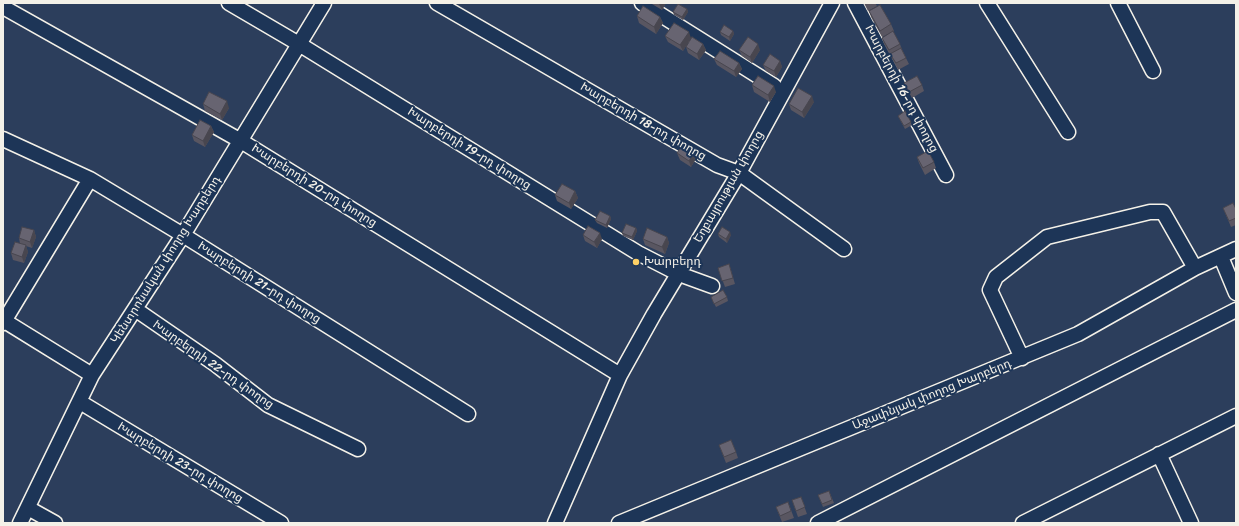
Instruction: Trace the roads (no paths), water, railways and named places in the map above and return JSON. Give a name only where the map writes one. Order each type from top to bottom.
[{"type":"street","name":"Խարբերդի 19-րդ փողոց","points":[[229,3],[299,44],[638,253],[679,274],[712,286]]},
{"type":"street","name":"Կենտրոնական փողոց Խարբերդ","points":[[20,523],[92,375],[183,235],[324,3]]},
{"type":"street","name":"Խարբերդի 18-րդ փողոց","points":[[437,3],[717,165],[739,173],[844,248]]},
{"type":"street","points":[[642,3],[782,92]]},
{"type":"street","name":"Եղբայրության փողոց","points":[[555,523],[620,375],[654,314],[739,173],[832,3]]},
{"type":"street","name":"Խարբերդի 16-րդ փողոց","points":[[855,3],[946,175]]},
{"type":"street","points":[[987,3],[1068,132]]},
{"type":"street","points":[[1118,3],[1153,71]]},
{"type":"street","name":"Խարբերդի 20-րդ փողոց","points":[[3,7],[241,141],[620,375]]},
{"type":"street","name":"Խարբերդի 21-րդ փողոց","points":[[3,139],[90,179],[183,235],[468,414]]},
{"type":"street","points":[[90,179],[3,321],[92,375]]},
{"type":"street","points":[[1022,358],[990,290],[996,277],[1047,237],[1150,212],[1163,212],[1195,268]]},
{"type":"street","name":"Աջափնյակ փողոց Խարբերդ","points":[[619,523],[1078,334],[1195,268],[1236,249]]},
{"type":"street","points":[[1221,256],[1236,293]]},
{"type":"street","name":"Խարբերդի 22-րդ փողոց","points":[[135,310],[215,364],[268,405],[358,449]]},
{"type":"street","points":[[818,523],[839,518],[1236,310]]},
{"type":"street","name":"Խարբերդի 23-րդ փողոց","points":[[80,402],[281,523]]},
{"type":"street","points":[[1023,523],[1236,416]]},
{"type":"street","points":[[1159,454],[1191,523]]},
{"type":"street","points":[[28,508],[54,523]]},
{"type":"place","name":"Խարբերդ","points":[[636,262]]}]
